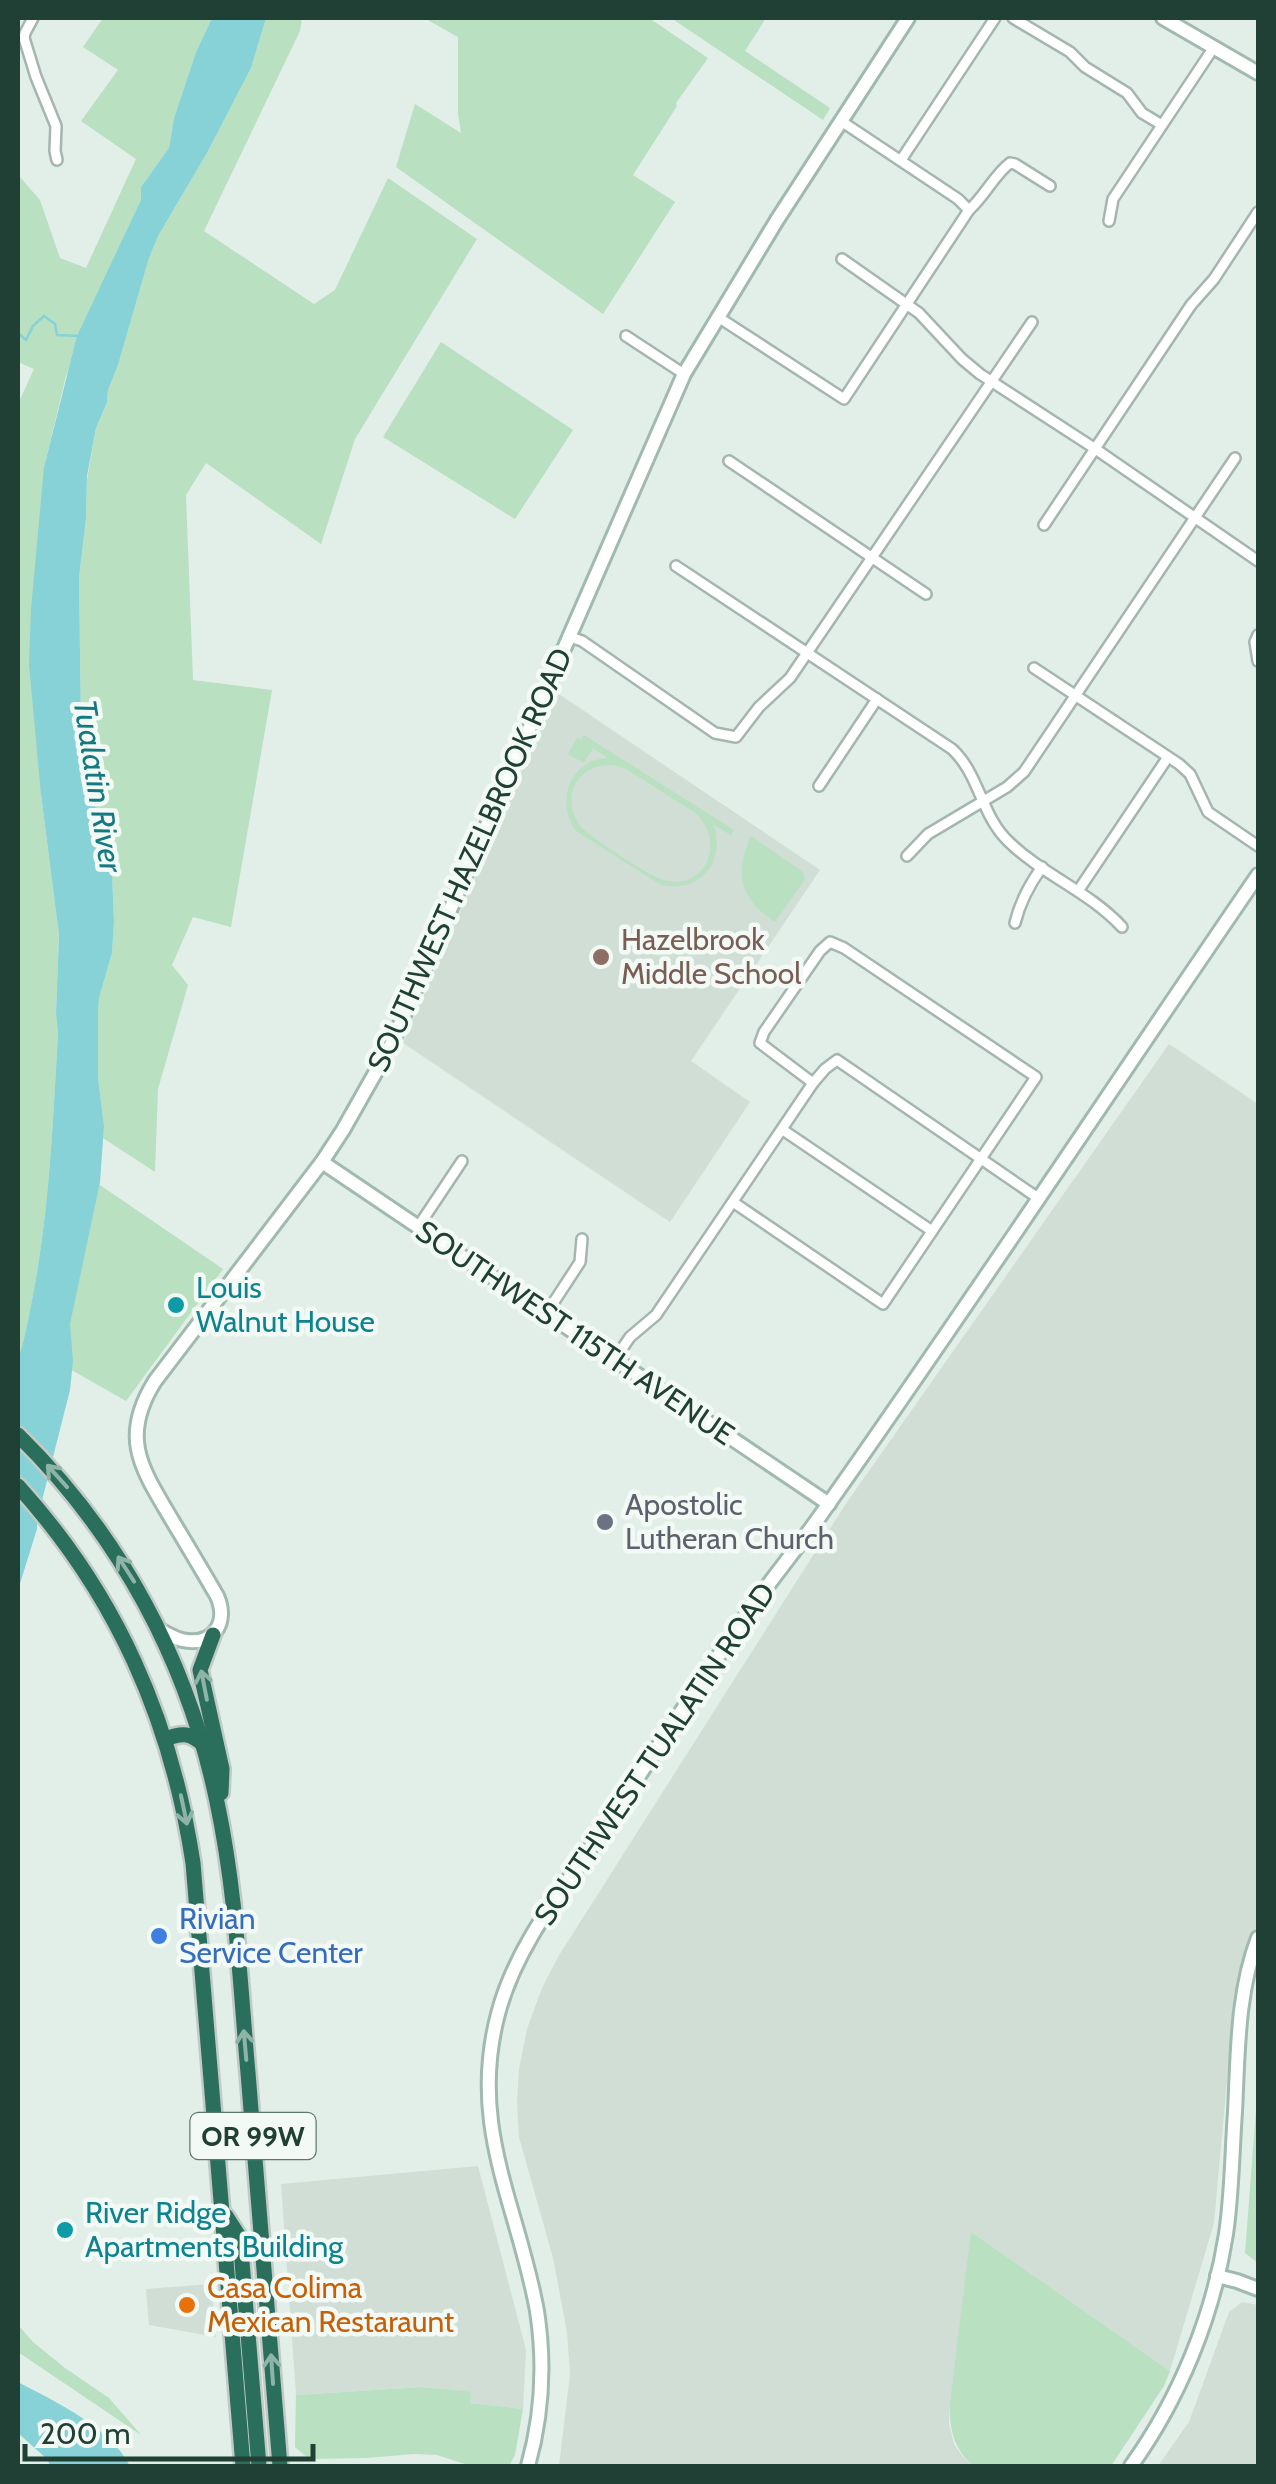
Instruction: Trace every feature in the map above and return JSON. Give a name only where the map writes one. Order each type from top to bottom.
[{"type":"highway","name":"OR 99W","points":[[18,1434],[93,1520],[134,1583],[160,1630],[204,1746],[218,1807],[234,1918],[279,2460]]},
{"type":"highway","name":"OR 99W","points":[[18,1486],[88,1576],[123,1635],[165,1738],[182,1799],[193,1863],[243,2466]]},
{"type":"highway","points":[[213,1634],[200,1670],[222,1769],[218,1807]]},
{"type":"highway","points":[[165,1738],[187,1734],[204,1746]]},
{"type":"highway","points":[[224,2212],[240,2238],[258,2466]]},
{"type":"highway","points":[[279,2460],[295,2466]]},
{"type":"street","points":[[33,18],[24,38],[56,126],[58,160]]},
{"type":"street","name":"SOUTHWEST HAZELBROOK ROAD","points":[[213,1634],[221,1622],[220,1602],[144,1471],[136,1436],[139,1411],[155,1381],[322,1162],[401,1025],[684,374],[908,18]]},
{"type":"street","points":[[900,160],[995,18]]},
{"type":"street","points":[[1013,18],[1070,52],[1085,67],[1127,93],[1142,112],[1162,125]]},
{"type":"street","points":[[1162,18],[1257,68]]},
{"type":"street","points":[[1108,221],[1112,199],[1214,48]]},
{"type":"street","points":[[840,121],[970,210]]},
{"type":"street","points":[[718,317],[844,399],[970,210],[1004,168],[1015,164],[1050,186]]},
{"type":"street","points":[[1044,524],[1258,212]]},
{"type":"street","points":[[842,259],[908,304],[980,374],[1258,561]]},
{"type":"street","points":[[570,636],[715,733],[736,737],[758,706],[790,678],[1032,322]]},
{"type":"street","points":[[626,336],[684,374]]},
{"type":"street","points":[[907,856],[928,834],[1024,772],[1235,458]]},
{"type":"street","points":[[729,461],[926,594]]},
{"type":"street","points":[[676,566],[961,758],[990,817],[1008,842],[1122,927]]},
{"type":"street","points":[[1258,635],[1258,662]]},
{"type":"street","points":[[1034,668],[1190,774],[1208,812],[1258,846]]},
{"type":"street","points":[[818,786],[877,699]]},
{"type":"street","points":[[1078,891],[1168,757]]},
{"type":"street","points":[[1015,924],[1028,886],[1042,868]]},
{"type":"street","name":"SOUTHWEST TUALATIN ROAD","points":[[528,2466],[540,2395],[540,2334],[527,2268],[496,2156],[488,2092],[490,2049],[504,1994],[520,1956],[745,1617],[828,1504],[1258,875]]},
{"type":"street","points":[[734,1202],[884,1304],[1036,1078],[830,942],[820,951],[760,1043],[813,1083]]},
{"type":"street","points":[[615,1359],[630,1337],[656,1315],[813,1083],[837,1060],[1038,1198]]},
{"type":"street","points":[[783,1130],[932,1231]]},
{"type":"street","name":"SOUTHWEST 115TH AVENUE","points":[[322,1162],[828,1504]]},
{"type":"street","points":[[418,1227],[462,1162]]},
{"type":"street","points":[[546,1314],[580,1262],[582,1240]]},
{"type":"street","points":[[160,1630],[186,1641],[213,1634]]},
{"type":"street","points":[[1131,2466],[1174,2399],[1212,2297],[1228,2216],[1244,1992],[1258,1938]]},
{"type":"street","points":[[1217,2276],[1258,2289]]},
{"type":"shaded area","name":"Hazelbrook Middle School","points":[[556,692],[820,870],[691,1061],[750,1102],[670,1222],[403,1043]]},
{"type":"shaded area","points":[[1169,1044],[1258,1104],[1258,1918],[1231,2037],[1214,2223],[1170,2371],[972,2233],[949,2424],[954,2444],[973,2466],[559,2466],[570,2374],[567,2332],[553,2258],[519,2137],[517,2104],[527,2029],[542,1988],[845,1505]]},
{"type":"shaded area","points":[[478,2166],[526,2350],[523,2409],[469,2403],[471,2393],[422,2387],[296,2395],[281,2184]]},
{"type":"shaded area","points":[[211,2284],[216,2337],[149,2325],[146,2289]]},
{"type":"shaded area","points":[[1242,2302],[1258,2305],[1258,2466],[1158,2466],[1189,2422],[1229,2312]]},
{"type":"green space","points":[[103,18],[212,18],[174,118],[169,148],[141,187],[141,200],[66,376],[44,467],[41,794],[59,935],[58,1034],[44,1222],[18,1360],[18,404],[34,369],[18,362],[18,175],[40,200],[60,258],[86,268],[136,159],[81,121],[118,70],[83,47]]},
{"type":"green space","points":[[266,18],[302,18],[300,31],[204,231],[314,304],[335,290],[388,178],[477,239],[355,439],[321,544],[206,463],[186,495],[193,680],[272,690],[231,927],[193,917],[172,965],[188,985],[158,1089],[155,1172],[103,1138],[98,1013],[112,953],[114,922],[112,874],[89,787],[81,729],[79,577],[87,480],[96,428],[107,404],[149,258],[251,68]]},
{"type":"green space","points":[[424,18],[649,18],[708,58],[633,175],[675,202],[603,314],[396,167],[415,104],[461,133],[458,37]]},
{"type":"green space","points":[[671,18],[766,18],[745,51],[830,108],[823,120]]},
{"type":"green space","points":[[441,342],[573,430],[515,519],[383,437]]},
{"type":"green space","points":[[584,735],[734,830],[731,835],[714,825],[716,852],[707,872],[688,884],[661,885],[576,831],[567,807],[570,784],[584,766],[608,758],[593,748],[584,763],[568,754],[577,738],[581,740]],"holes":[[[601,766],[626,769],[704,822],[709,834],[708,859],[694,877],[682,881],[659,878],[580,826],[574,815],[572,793],[582,776]]]},
{"type":"green space","points":[[751,836],[803,872],[805,879],[775,922],[754,904],[744,885],[742,862]]},
{"type":"green space","points":[[97,1183],[223,1269],[126,1401],[54,1360]]},
{"type":"green space","points":[[1258,2084],[1258,2263],[1245,2253]]},
{"type":"green space","points":[[971,2232],[1170,2371],[1111,2466],[973,2466],[961,2452],[952,2429],[950,2401]]},
{"type":"green space","points":[[18,2325],[65,2368],[109,2398],[141,2435],[18,2352]]},
{"type":"green space","points":[[422,2387],[471,2392],[470,2403],[523,2409],[515,2455],[509,2466],[471,2466],[437,2455],[414,2454],[309,2459],[295,2447],[296,2395]]},
{"type":"water","name":"Tualatin River","points":[[212,18],[266,18],[251,68],[149,258],[107,403],[96,428],[87,476],[79,577],[81,729],[89,787],[112,874],[114,922],[112,953],[98,1013],[98,1077],[104,1126],[100,1182],[70,1324],[70,1390],[37,1529],[18,1590],[18,1360],[44,1222],[58,1034],[59,935],[29,665],[44,467],[77,336],[141,200],[141,187],[169,148],[174,118]]},
{"type":"water","points":[[18,2382],[96,2427],[130,2466],[50,2466],[18,2433]]},
{"type":"waterway","points":[[18,333],[26,340],[44,316],[55,324],[57,335],[80,336]]},
{"type":"place","name":"Hazelbrook Middle School","points":[[601,957]]},
{"type":"place","name":"Louis Walnut House","points":[[176,1305]]},
{"type":"place","name":"Apostolic Lutheran Church","points":[[605,1522]]},
{"type":"place","name":"Rivian Service Center","points":[[159,1936]]},
{"type":"place","name":"River Ridge Apartments Building","points":[[65,2230]]},
{"type":"place","name":"Casa Colima Mexican Restaraunt","points":[[187,2305]]}]
